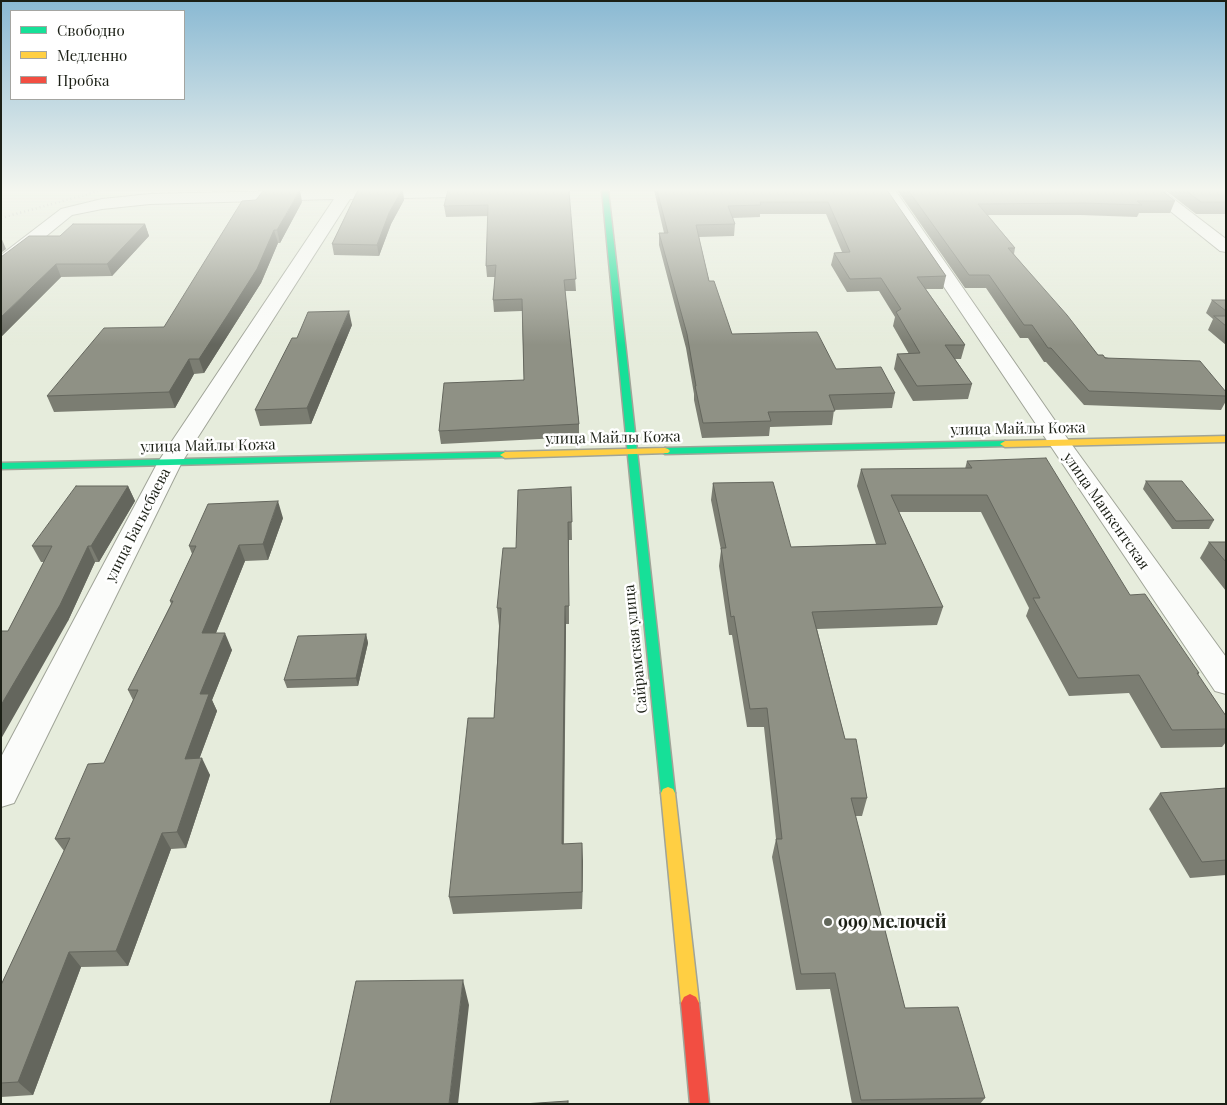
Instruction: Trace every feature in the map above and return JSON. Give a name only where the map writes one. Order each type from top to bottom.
[{"type":"main road","name":"Сайрамская улица","points":[[610,242],[700,1104]]},
{"type":"main road","name":"улица Майлы Кожа","points":[[1,466],[1226,439]]},
{"type":"street","points":[[1,264],[29,242]]},
{"type":"street","name":"улица Багысбаева","points":[[1,792],[170,462],[314,242]]},
{"type":"street","name":"улица Манкентская","points":[[922,242],[1059,443],[1226,682]]},
{"type":"building","points":[[22,242],[128,242],[107,264],[56,264],[1,317],[1,257]]},
{"type":"building","points":[[217,242],[269,242],[257,269],[199,359],[189,359],[169,392],[47,396],[104,328],[164,327]]},
{"type":"building","points":[[333,242],[378,242],[377,245],[332,244]]},
{"type":"building","points":[[487,242],[573,242],[576,279],[564,280],[579,424],[439,431],[444,383],[524,380],[522,299],[493,300],[496,265],[486,266]]},
{"type":"building","points":[[661,242],[700,242],[709,281],[714,281],[732,334],[817,332],[836,369],[881,367],[895,393],[829,395],[835,411],[768,412],[771,421],[703,423],[687,334]]},
{"type":"building","points":[[845,242],[922,242],[946,276],[917,277],[965,345],[945,345],[972,384],[917,386],[897,354],[920,353],[896,312],[901,309],[881,278],[850,279],[834,253],[850,252]]},
{"type":"building","points":[[945,242],[1010,242],[1015,248],[1008,248],[1067,315],[1098,355],[1103,355],[1105,358],[1200,361],[1226,392],[1226,396],[1089,391],[1051,348],[1048,348],[1032,325],[1024,325],[989,275],[969,275]]},
{"type":"building","points":[[1212,300],[1226,300],[1226,311]]},
{"type":"building","points":[[349,311],[307,408],[255,410],[292,338],[297,338],[308,312]]},
{"type":"building","points":[[1214,316],[1226,316],[1226,326]]},
{"type":"building","points":[[1046,458],[1130,595],[1145,594],[1199,673],[1197,673],[1226,716],[1226,729],[1172,730],[1139,675],[1078,678],[1033,598],[1040,598],[987,495],[891,495],[943,607],[812,612],[845,739],[856,739],[867,798],[851,798],[905,1008],[958,1007],[985,1098],[861,1100],[835,973],[801,974],[776,839],[782,839],[767,708],[750,709],[734,616],[731,617],[721,548],[726,548],[713,483],[773,482],[791,547],[886,544],[861,469],[972,468],[967,461]]},
{"type":"building","points":[[1146,481],[1182,481],[1214,520],[1176,521]]},
{"type":"building","points":[[76,486],[128,486],[91,546],[88,546],[60,605],[1,705],[1,631],[8,631],[52,546],[32,546]]},
{"type":"building","points":[[571,487],[572,522],[568,522],[569,606],[565,606],[562,844],[582,843],[582,892],[449,897],[468,718],[494,718],[501,608],[497,608],[503,548],[516,548],[518,490]]},
{"type":"building","points":[[278,501],[263,544],[239,545],[202,633],[225,633],[200,694],[209,694],[185,759],[202,758],[177,832],[162,833],[116,951],[69,952],[18,1082],[1,1083],[1,985],[70,838],[55,839],[88,764],[104,763],[138,690],[128,690],[173,601],[170,601],[196,546],[189,546],[208,504]]},
{"type":"building","points":[[1209,542],[1226,542],[1226,562]]},
{"type":"building","points":[[366,634],[356,678],[284,680],[298,636]]},
{"type":"building","points":[[1226,788],[1226,860],[1202,862],[1160,793]]},
{"type":"building","points":[[463,980],[449,1104],[330,1104],[356,981]]},
{"type":"building","points":[[568,1101],[568,1104],[523,1104]]},
{"type":"traffic: fast","points":[[610,242],[668,793]]},
{"type":"traffic: fast","points":[[665,451],[1005,444]]},
{"type":"traffic: fast","points":[[1,466],[505,455]]},
{"type":"traffic: slow","points":[[1005,444],[1226,439]]},
{"type":"traffic: slow","points":[[505,455],[665,451]]},
{"type":"traffic: slow","points":[[668,793],[690,1003]]},
{"type":"traffic: jam","points":[[690,1003],[700,1104]]},
{"type":"place","name":"999 мелочей","points":[[828,922]]}]
